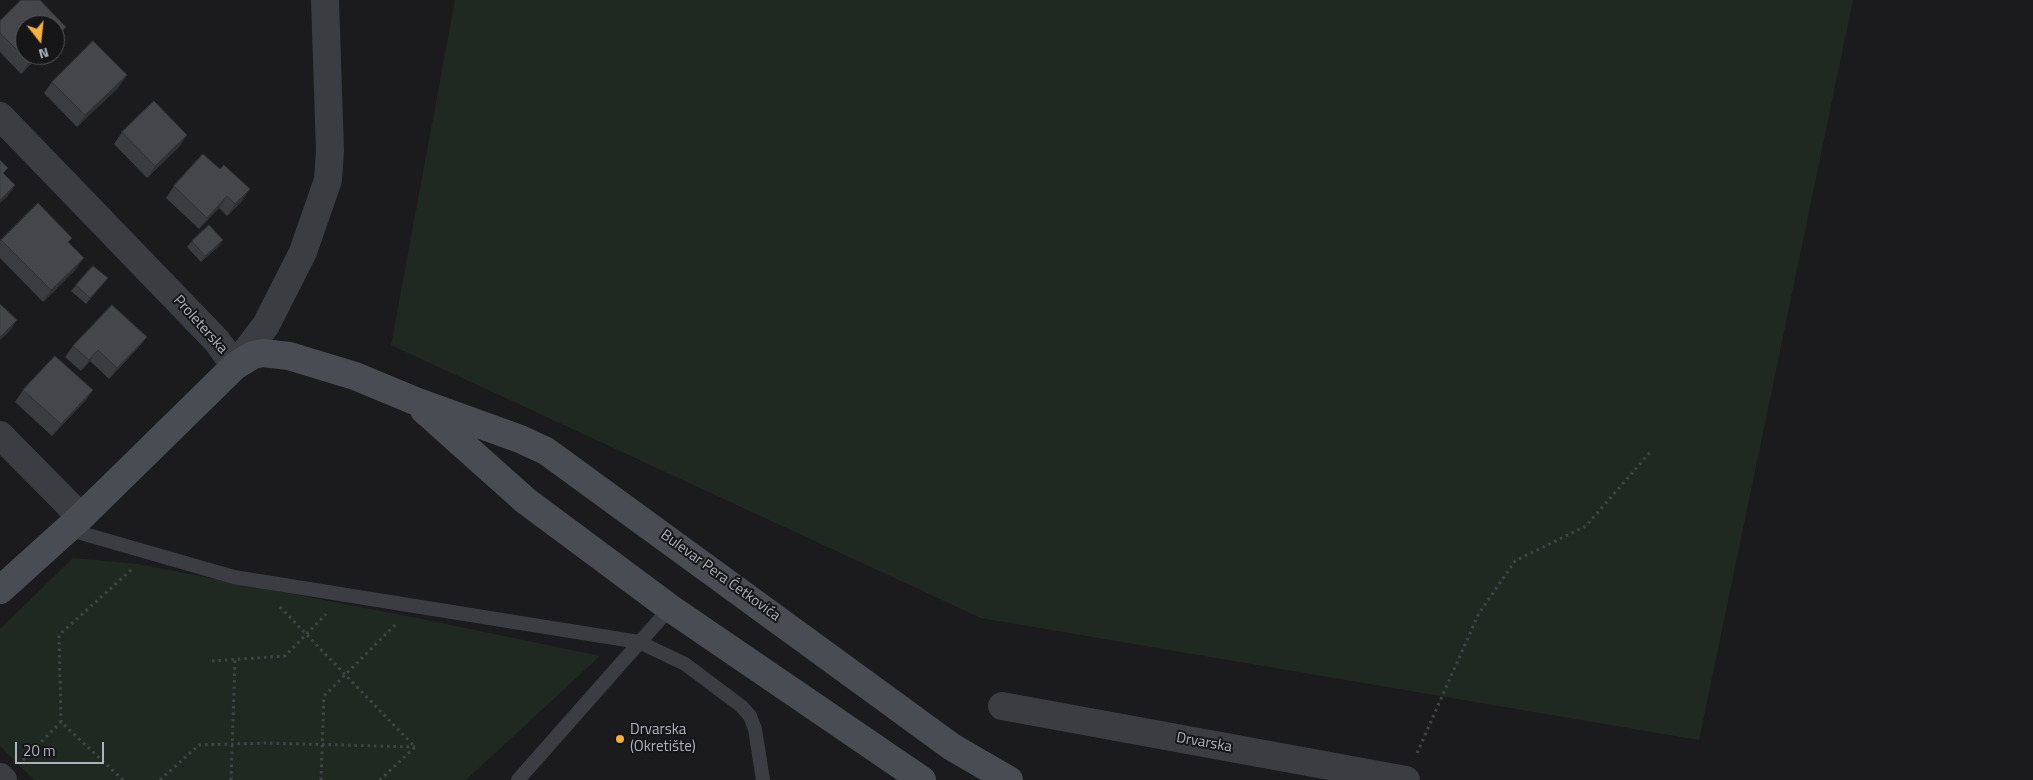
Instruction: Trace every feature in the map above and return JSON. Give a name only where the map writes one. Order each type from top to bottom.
[{"type":"main road","name":"Bulevar Pera Ćetkovića","points":[[235,366],[253,355],[263,353],[289,356],[355,376],[414,401],[520,439],[546,451],[651,525],[952,747],[1010,780]]},
{"type":"main road","name":"Proleterska","points":[[0,590],[74,523],[235,366]]},
{"type":"main road","name":"Bulevar Pera Ćetkovića","points":[[414,401],[526,501],[670,608],[922,780]]},
{"type":"street","points":[[235,366],[266,325],[299,260],[328,180],[330,151],[325,0]]},
{"type":"street","name":"Proleterska","points":[[0,116],[216,341],[235,366]]},
{"type":"street","points":[[0,436],[74,523]]},
{"type":"street","name":"Drvarska","points":[[1002,706],[1339,774],[1406,780]]},
{"type":"lane","points":[[74,523],[151,553],[234,576],[638,642],[685,664],[741,706],[750,716],[755,729],[762,780]]},
{"type":"lane","points":[[518,780],[670,608]]},
{"type":"path","points":[[1406,780],[1479,614],[1515,561],[1586,526],[1652,450]]},
{"type":"path","points":[[123,780],[61,722],[59,634],[151,553]]},
{"type":"path","points":[[254,580],[415,747]]},
{"type":"path","points":[[212,661],[285,656],[346,594]]},
{"type":"path","points":[[321,780],[324,696],[414,606]]},
{"type":"path","points":[[231,780],[235,660]]},
{"type":"path","points":[[2,779],[61,722]]},
{"type":"path","points":[[160,780],[199,745],[322,744],[415,747]]},
{"type":"path","points":[[380,780],[415,747]]},
{"type":"shaded area","points":[[455,0],[1853,0],[1699,740],[981,618],[391,345]]},
{"type":"shaded area","points":[[73,558],[138,564],[422,619],[600,656],[466,780],[34,780],[0,746],[0,629]]},
{"type":"building","points":[[21,0],[40,0],[54,15],[15,15],[15,48],[0,33],[0,21]]},
{"type":"building","points":[[93,41],[127,75],[85,115],[52,82]]},
{"type":"building","points":[[154,101],[187,135],[155,166],[122,132]]},
{"type":"building","points":[[203,154],[220,169],[224,165],[250,189],[235,204],[227,196],[207,218],[174,186]]},
{"type":"building","points":[[0,160],[8,168],[3,173],[15,185],[0,200]]},
{"type":"building","points":[[38,203],[72,238],[68,242],[84,258],[51,290],[1,240]]},
{"type":"building","points":[[209,225],[223,240],[205,256],[192,241]]},
{"type":"building","points":[[93,266],[108,278],[90,298],[76,285]]},
{"type":"building","points":[[0,304],[17,320],[0,337]]},
{"type":"building","points":[[112,305],[147,337],[117,368],[98,350],[89,360],[73,346]]},
{"type":"building","points":[[55,356],[93,390],[61,424],[23,390]]},
{"type":"place","name":"Drvarska (Okretište)","points":[[620,739]]}]
